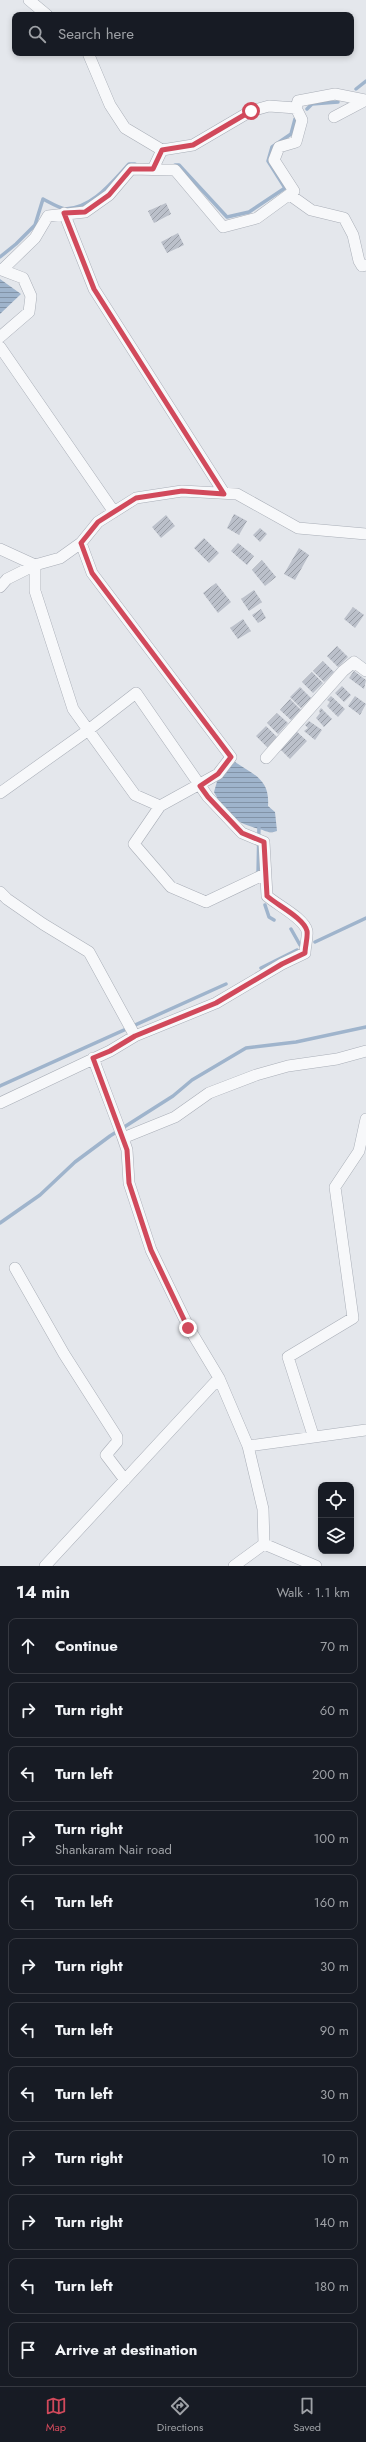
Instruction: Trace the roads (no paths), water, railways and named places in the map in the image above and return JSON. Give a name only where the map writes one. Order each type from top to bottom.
[{"type":"street","points":[[29,0],[43,12]]},
{"type":"street","points":[[89,56],[110,104],[125,128],[160,154]]},
{"type":"street","points":[[0,337],[29,312],[31,296],[23,278],[1,269],[35,238],[48,216],[64,213],[85,212],[109,195],[131,169],[153,169],[175,170],[223,227],[257,218],[294,192],[274,160],[279,146],[296,142],[302,120],[296,108],[298,101],[336,94],[366,100],[334,117]]},
{"type":"street","points":[[153,169],[160,154],[193,145],[241,116],[269,106],[296,108]]},
{"type":"street","points":[[290,195],[312,210],[344,218],[354,235],[359,261],[362,266],[366,265]]},
{"type":"street","points":[[64,213],[94,289],[224,494]]},
{"type":"street","points":[[0,347],[114,512]]},
{"type":"street","points":[[0,586],[7,579],[35,565],[60,558],[81,543],[98,522],[136,498],[182,491],[237,494],[298,528],[366,534]]},
{"type":"street","points":[[81,543],[92,573],[231,757],[218,774],[200,786],[160,806],[134,844],[171,887],[206,902],[265,874]]},
{"type":"street","points":[[0,549],[35,565]]},
{"type":"street","points":[[35,565],[35,591],[73,709],[87,731],[135,795],[160,806]]},
{"type":"street","points":[[266,758],[343,671],[354,662],[366,671]]},
{"type":"street","points":[[0,792],[87,731],[136,693],[208,797],[242,833],[264,842],[267,896],[280,908],[297,916],[307,930],[305,953],[282,964],[216,1003],[132,1030],[110,1051],[0,1103]]},
{"type":"street","points":[[0,892],[6,899],[43,924],[89,952],[132,1030]]},
{"type":"street","points":[[122,1137],[175,1117],[209,1093],[256,1075],[288,1066],[337,1059],[366,1051]]},
{"type":"street","points":[[93,1058],[127,1150],[129,1183],[151,1250],[188,1328],[219,1378],[248,1446],[263,1509],[264,1544]]},
{"type":"street","points":[[313,1436],[288,1357],[353,1318],[335,1187],[359,1151],[366,1119]]},
{"type":"street","points":[[15,1268],[64,1354],[117,1437],[117,1442],[106,1455],[125,1480]]},
{"type":"street","points":[[45,1566],[219,1378]]},
{"type":"street","points":[[248,1446],[366,1430]]},
{"type":"street","points":[[234,1566],[264,1544]]},
{"type":"street","points":[[264,1544],[316,1566]]},
{"type":"water","points":[[0,279],[21,294],[0,314]]},
{"type":"water","points":[[235,762],[254,775],[263,784],[268,797],[268,806],[275,812],[277,831],[268,832],[243,824],[227,812],[218,800],[214,792],[218,778]]},
{"type":"waterway","points":[[356,89],[366,81]]},
{"type":"waterway","points":[[307,109],[312,104],[338,102]]},
{"type":"waterway","points":[[175,165],[179,165],[227,217],[249,212],[285,188],[268,161],[272,147],[291,134],[295,119]]},
{"type":"waterway","points":[[0,257],[16,244],[35,225],[43,199],[65,209],[75,208],[101,193],[129,164],[135,164]]},
{"type":"waterway","points":[[258,875],[259,825]]},
{"type":"waterway","points":[[265,905],[269,917],[274,920]]},
{"type":"waterway","points":[[315,942],[366,918]]},
{"type":"waterway","points":[[291,929],[300,945]]},
{"type":"waterway","points":[[261,968],[297,950]]},
{"type":"waterway","points":[[0,1086],[226,984]]},
{"type":"waterway","points":[[0,1223],[40,1195],[75,1162],[110,1136],[173,1096],[192,1080],[246,1048],[296,1042],[366,1027]]}]
